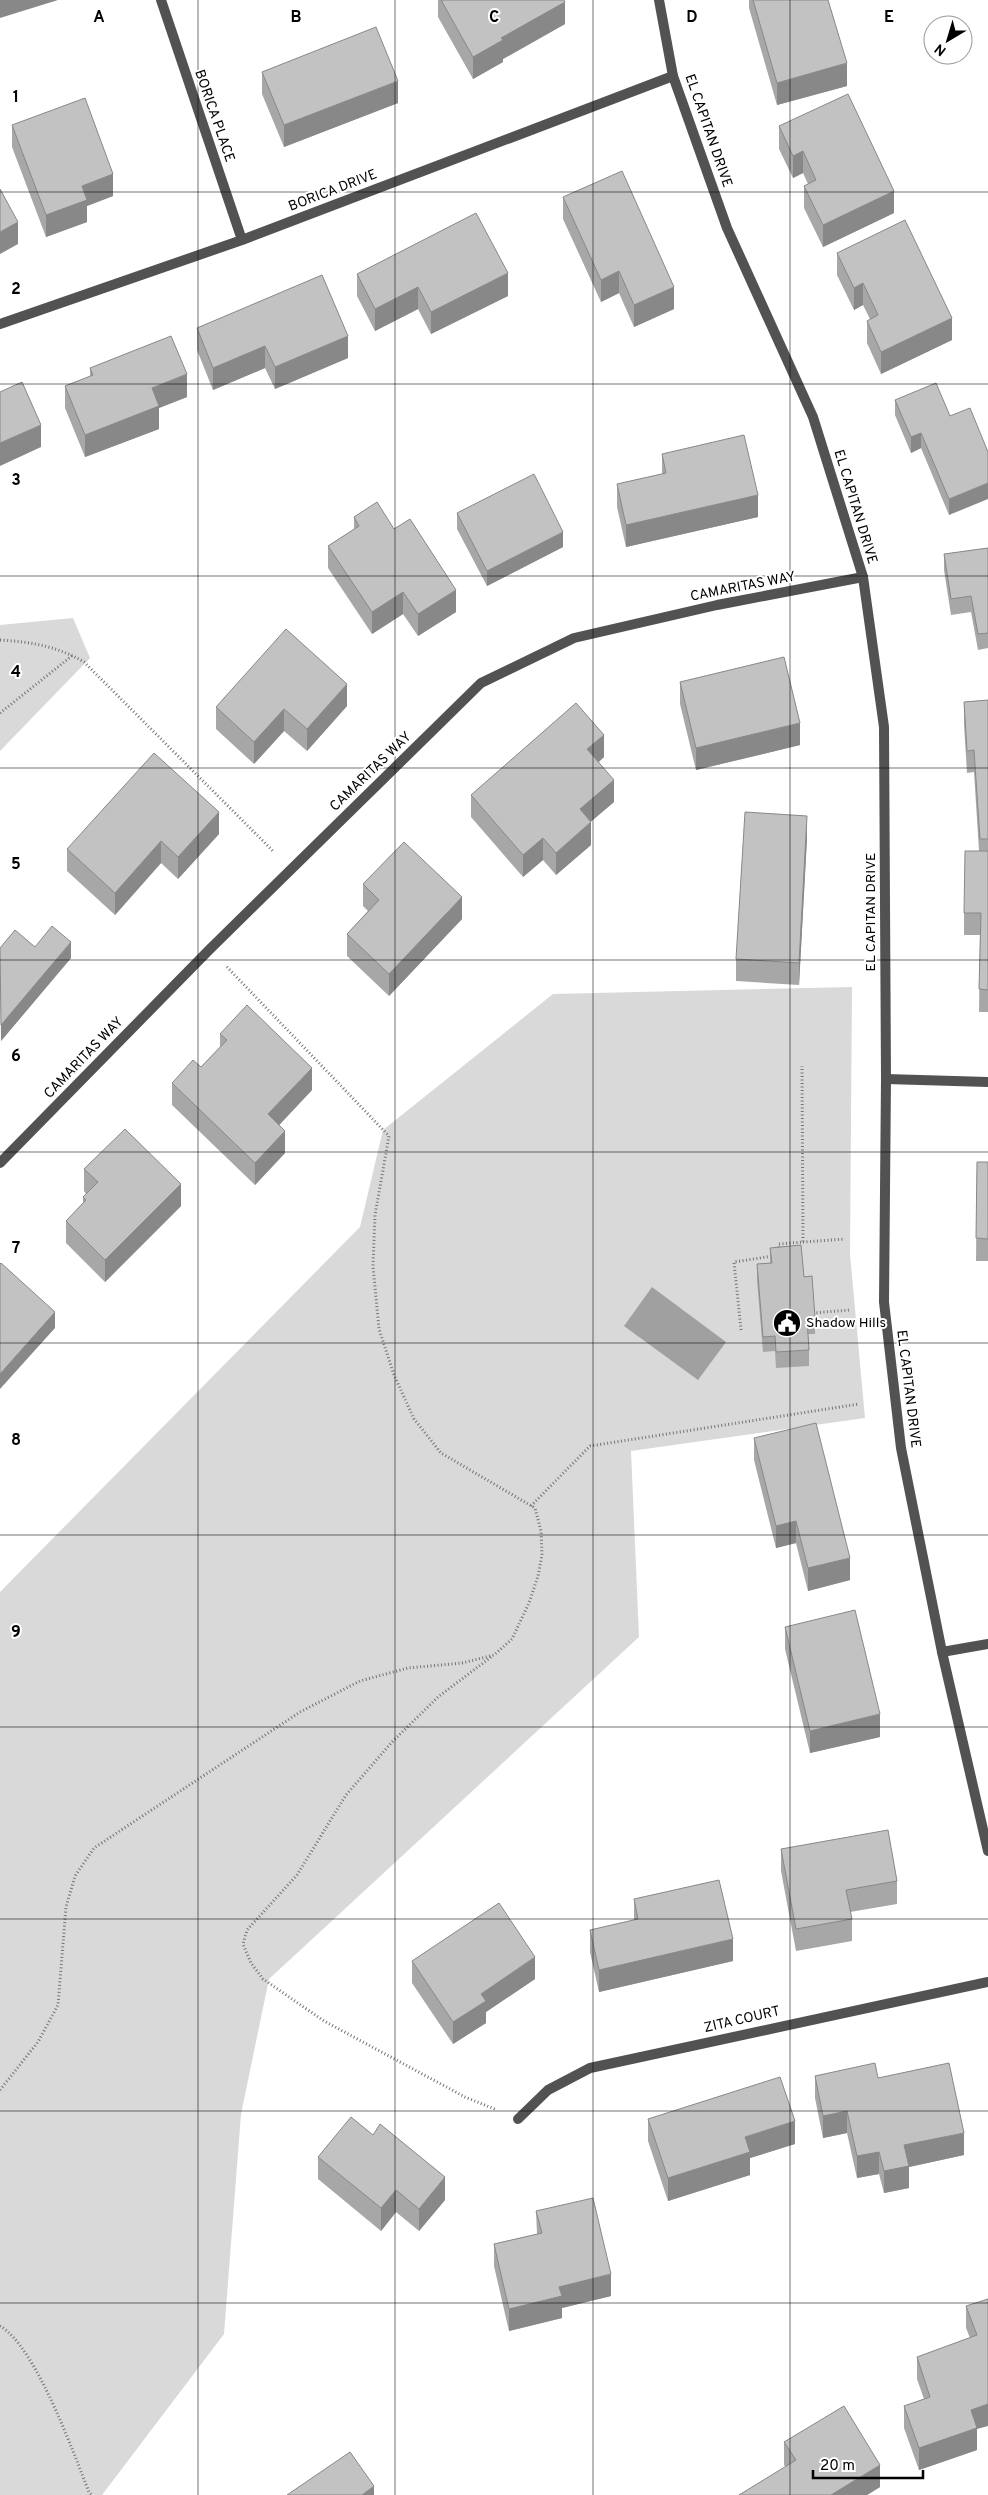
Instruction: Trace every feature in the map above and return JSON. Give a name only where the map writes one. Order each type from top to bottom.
[{"type":"street","name":"BORICA PLACE","points":[[161,0],[242,240]]},
{"type":"street","name":"EL CAPITAN DRIVE","points":[[660,0],[673,76],[727,228],[813,418],[863,577],[884,727],[886,1079],[884,1302],[901,1448],[942,1652],[988,1851]]},
{"type":"street","name":"BORICA DRIVE","points":[[0,324],[242,240],[673,76]]},
{"type":"street","name":"CAMARITAS WAY","points":[[0,1163],[210,950],[481,683],[574,638],[717,605],[863,577]]},
{"type":"street","points":[[886,1079],[988,1082]]},
{"type":"street","points":[[942,1652],[988,1644]]},
{"type":"street","name":"ZITA COURT","points":[[518,2119],[548,2090],[590,2068],[988,1982]]},
{"type":"path","points":[[0,640],[42,644],[73,655],[84,662],[291,870]]},
{"type":"path","points":[[0,713],[73,655]]},
{"type":"path","points":[[210,950],[389,1136],[375,1215],[373,1266],[379,1329],[394,1375],[414,1420],[441,1453],[535,1508],[541,1531],[542,1555],[538,1576],[529,1603],[512,1639],[438,1697],[392,1742],[346,1795],[297,1875],[247,1930],[243,1944],[251,1963],[263,1978],[324,2021],[465,2097],[518,2119]]},
{"type":"path","points":[[802,1066],[803,1242]]},
{"type":"path","points":[[742,1330],[734,1262],[780,1256],[779,1244],[845,1239]]},
{"type":"path","points":[[813,1313],[850,1310]]},
{"type":"path","points":[[531,1506],[590,1446],[858,1404]]},
{"type":"path","points":[[0,2090],[38,2042],[58,2005],[66,1906],[75,1876],[94,1848],[300,1712],[360,1681],[408,1668],[462,1663],[494,1655]]},
{"type":"path","points":[[0,2326],[9,2331],[26,2355],[49,2395],[89,2492],[92,2495]]},
{"type":"shaded area","points":[[73,618],[90,658],[0,751],[0,625]]},
{"type":"shaded area","points":[[852,987],[850,1254],[865,1418],[631,1451],[639,1637],[269,1979],[241,2114],[224,2334],[102,2495],[0,2495],[0,1592],[360,1227],[383,1130],[553,994]]},
{"type":"shaded area","points":[[652,1287],[726,1342],[698,1380],[624,1326]]},
{"type":"building","points":[[441,0],[564,0],[565,2],[501,38],[503,40],[473,57]]},
{"type":"building","points":[[753,0],[828,0],[847,63],[777,83]]},
{"type":"building","points":[[376,27],[398,81],[284,125],[262,72]]},
{"type":"building","points":[[848,94],[894,191],[823,225],[804,186],[816,180],[803,151],[793,156],[779,126]]},
{"type":"building","points":[[85,98],[113,174],[82,186],[87,200],[46,215],[12,125]]},
{"type":"building","points":[[622,171],[674,287],[634,305],[619,271],[601,280],[563,197]]},
{"type":"building","points":[[0,189],[18,222],[0,232]]},
{"type":"building","points":[[476,213],[508,273],[431,312],[418,287],[375,309],[357,274]]},
{"type":"building","points":[[905,220],[952,318],[881,352],[867,321],[878,315],[863,283],[854,288],[837,253]]},
{"type":"building","points":[[322,275],[348,336],[275,367],[265,346],[213,368],[197,328]]},
{"type":"building","points":[[171,336],[187,374],[152,388],[159,406],[85,435],[65,386],[93,375],[90,368]]},
{"type":"building","points":[[22,382],[41,425],[0,443],[0,392]]},
{"type":"building","points":[[936,383],[950,416],[970,408],[988,452],[988,483],[949,499],[921,433],[911,437],[895,400]]},
{"type":"building","points":[[744,435],[758,495],[626,525],[617,484],[666,473],[662,454]]},
{"type":"building","points":[[534,474],[563,532],[487,571],[457,513]]},
{"type":"building","points":[[377,502],[394,529],[410,519],[456,590],[418,614],[403,592],[372,612],[328,546],[359,526],[354,517]]},
{"type":"building","points":[[988,548],[988,633],[978,634],[971,596],[951,599],[944,554]]},
{"type":"building","points":[[286,629],[347,684],[307,729],[284,709],[254,742],[216,707]]},
{"type":"building","points":[[784,657],[800,723],[696,748],[680,682]]},
{"type":"building","points":[[988,700],[988,839],[980,839],[974,750],[967,751],[964,702]]},
{"type":"building","points":[[576,703],[604,735],[587,749],[614,780],[580,809],[591,822],[556,853],[543,838],[523,855],[471,795]]},
{"type":"building","points":[[154,753],[219,812],[178,857],[161,841],[115,893],[67,849]]},
{"type":"building","points":[[745,812],[807,816],[799,963],[736,959]]},
{"type":"building","points":[[404,842],[462,897],[389,974],[347,934],[379,900],[363,884]]},
{"type":"building","points":[[965,851],[988,851],[988,990],[979,989],[981,913],[964,913]]},
{"type":"building","points":[[52,926],[71,942],[1,1025],[0,948],[15,930],[35,947]]},
{"type":"building","points":[[247,1005],[312,1068],[268,1114],[285,1131],[255,1163],[172,1083],[193,1060],[201,1067],[227,1040],[220,1034]]},
{"type":"building","points":[[125,1129],[181,1184],[105,1260],[66,1221],[86,1200],[83,1197],[98,1182],[84,1169]]},
{"type":"building","points":[[977,1162],[988,1162],[988,1239],[976,1238]]},
{"type":"building","name":"Shadow Hills","points":[[801,1245],[804,1277],[812,1276],[815,1318],[807,1319],[809,1350],[776,1352],[775,1336],[763,1337],[757,1264],[772,1263],[770,1248]]},
{"type":"building","points":[[0,1264],[55,1312],[0,1374]]},
{"type":"building","points":[[816,1423],[850,1558],[808,1568],[796,1521],[776,1526],[754,1438]]},
{"type":"building","points":[[855,1610],[880,1714],[810,1731],[785,1627]]},
{"type":"building","points":[[888,1830],[897,1881],[846,1890],[852,1919],[796,1929],[781,1849]]},
{"type":"building","points":[[719,1880],[733,1939],[599,1970],[590,1930],[638,1919],[634,1899]]},
{"type":"building","points":[[499,1903],[535,1957],[481,1994],[486,2001],[453,2022],[412,1961]]},
{"type":"building","points":[[875,2063],[878,2078],[949,2063],[964,2133],[904,2145],[909,2166],[884,2171],[879,2152],[857,2156],[847,2111],[823,2116],[815,2076]]},
{"type":"building","points":[[780,2077],[795,2121],[745,2137],[750,2152],[668,2178],[648,2119]]},
{"type":"building","points":[[351,2117],[373,2135],[380,2124],[445,2177],[419,2209],[396,2190],[381,2208],[318,2157]]},
{"type":"building","points":[[593,2198],[611,2274],[559,2287],[562,2296],[509,2309],[494,2244],[542,2233],[536,2211]]},
{"type":"building","points":[[988,2299],[988,2404],[971,2410],[977,2428],[919,2448],[904,2406],[930,2397],[917,2357],[977,2335],[966,2306]]},
{"type":"building","points":[[844,2406],[880,2465],[831,2495],[739,2495],[796,2460],[784,2442]]},
{"type":"building","points":[[350,2452],[374,2486],[362,2495],[287,2495]]},
{"type":"place","name":"Shadow Hills","points":[[787,1323]]}]
